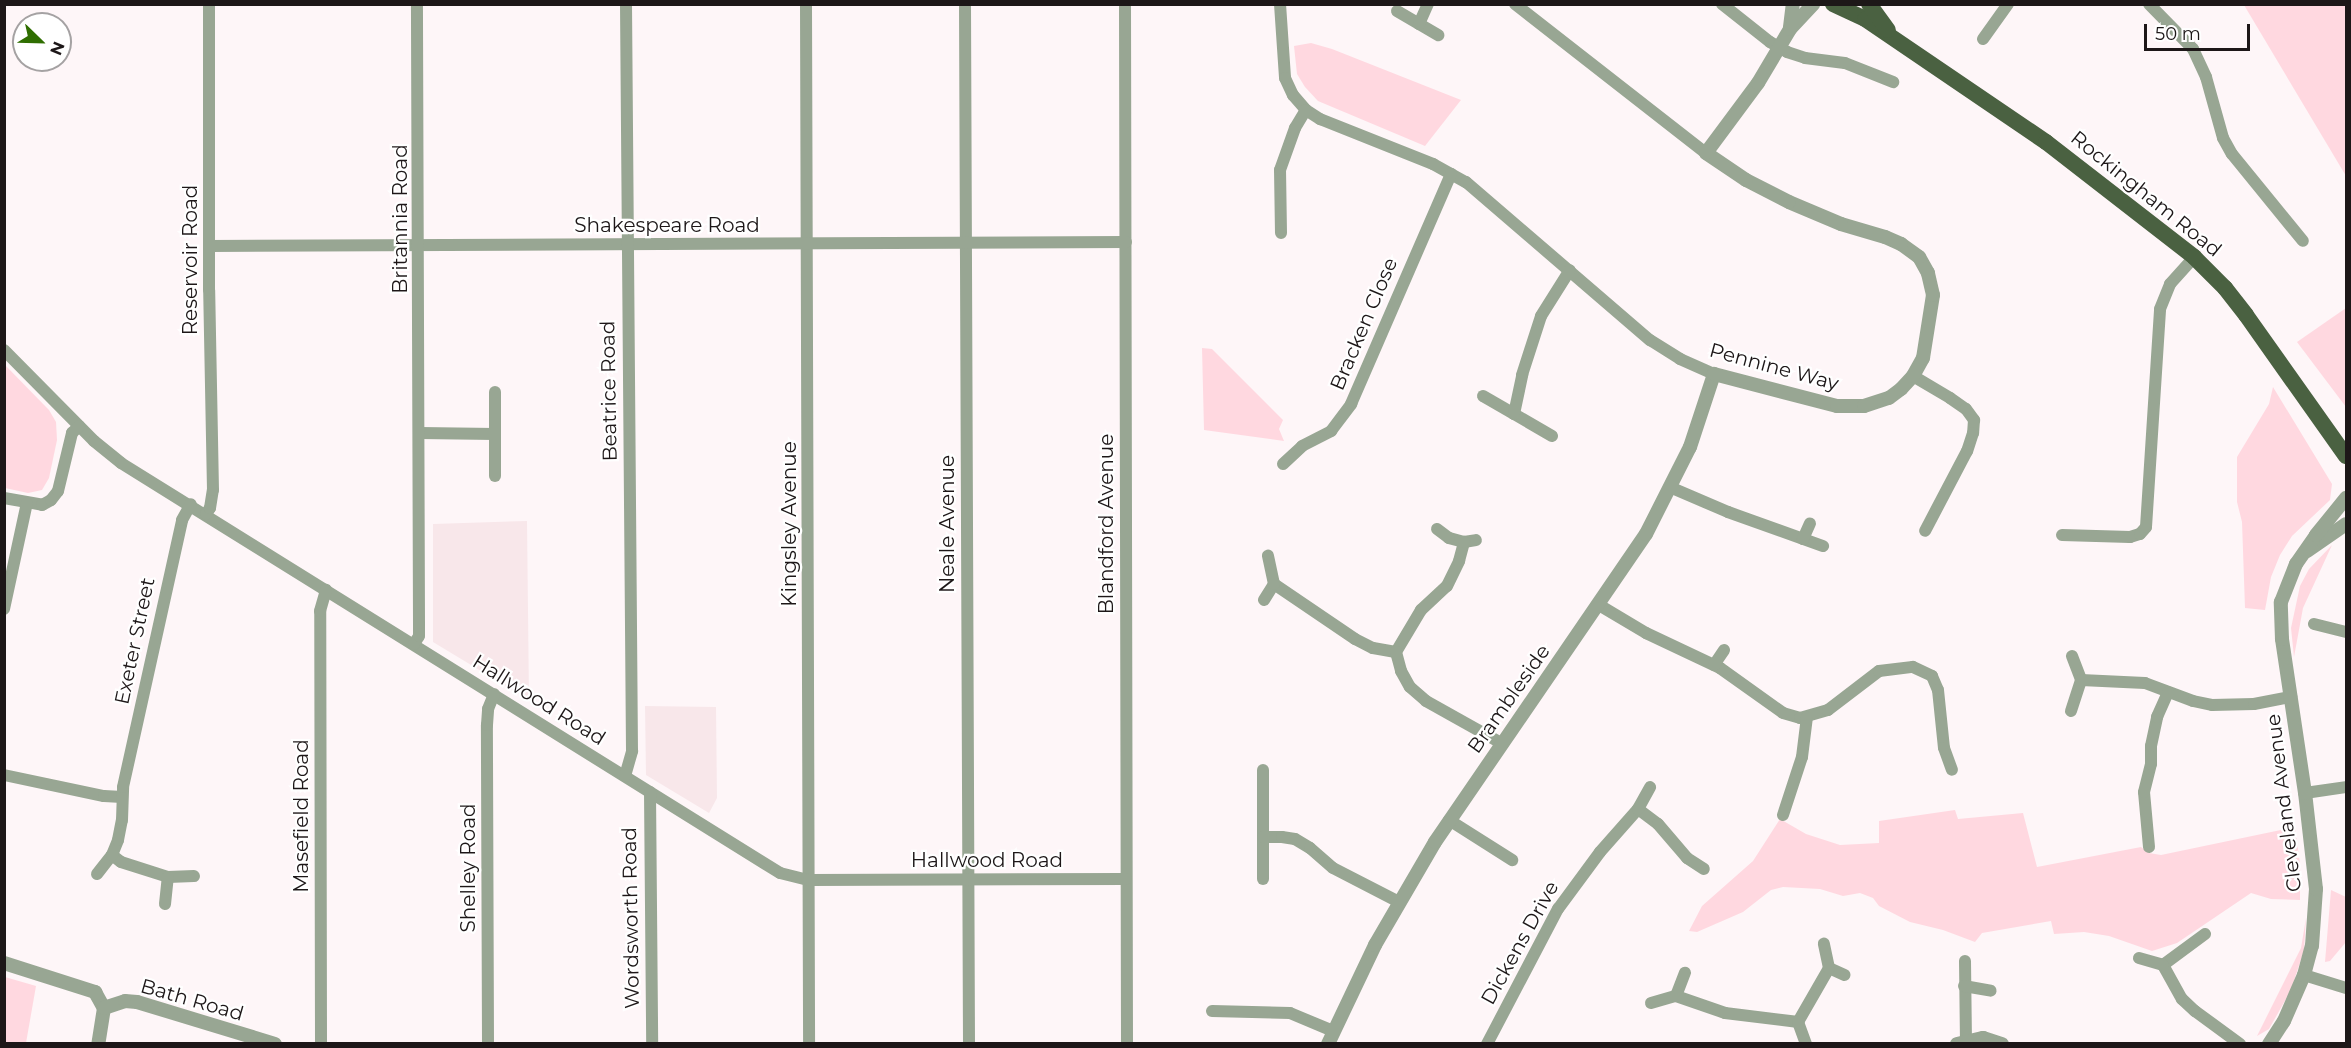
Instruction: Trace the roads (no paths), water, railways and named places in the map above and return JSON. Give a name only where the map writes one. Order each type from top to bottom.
[{"type":"main road","name":"Rockingham Road","points":[[1833,4],[1865,19],[2046,142],[2194,257],[2225,288],[2246,315],[2346,456]]},
{"type":"main road","name":"Rockingham Road","points":[[1869,4],[1896,40]]},
{"type":"street","name":"Reservoir Road","points":[[206,514],[210,508],[213,490],[209,246],[209,4]]},
{"type":"street","name":"Britannia Road","points":[[414,644],[419,636],[420,433],[417,4]]},
{"type":"street","name":"Beatrice Road","points":[[625,776],[632,751],[626,4]]},
{"type":"street","name":"Kingsley Avenue","points":[[806,4],[809,1044]]},
{"type":"street","name":"Neale Avenue","points":[[964,4],[969,1044]]},
{"type":"street","name":"Blandford Avenue","points":[[1125,4],[1126,1044]]},
{"type":"street","points":[[1280,4],[1285,78],[1293,95],[1306,110],[1295,128],[1282,163],[1279,187],[1281,233]]},
{"type":"street","points":[[1419,24],[1428,4]]},
{"type":"street","name":"Pennine Way","points":[[1306,110],[1320,119],[1451,174],[1497,207],[1650,340],[1680,359],[1714,374],[1837,406],[1864,406],[1889,398],[1913,376],[1923,358],[1933,295],[1928,273],[1919,257],[1901,244],[1842,224],[1789,202],[1746,180],[1706,153],[1515,4]]},
{"type":"street","points":[[1722,4],[1780,48],[1805,58],[1860,68],[1893,82]]},
{"type":"street","points":[[1790,29],[1793,4]]},
{"type":"street","points":[[1706,153],[1758,83],[1790,29],[1814,4]]},
{"type":"street","points":[[1983,39],[2008,4]]},
{"type":"street","points":[[2150,4],[2193,49],[2206,77],[2223,138],[2232,154],[2303,241]]},
{"type":"street","points":[[1397,11],[1438,35]]},
{"type":"street","name":"Bracken Close","points":[[1283,464],[1302,446],[1331,431],[1351,404],[1451,174]]},
{"type":"street","name":"Shakespeare Road","points":[[209,246],[1126,242]]},
{"type":"street","points":[[2062,535],[2130,537],[2140,534],[2146,527],[2160,309],[2170,284],[2194,257]]},
{"type":"street","points":[[1515,414],[1520,385],[1541,316],[1570,270]]},
{"type":"street","name":"Hallwood Road","points":[[4,350],[79,426],[121,463],[191,504],[780,873],[809,880],[1126,879]]},
{"type":"street","name":"Brambleside","points":[[1331,1037],[1399,902],[1449,820],[1641,541],[1671,488],[1690,447],[1714,374]]},
{"type":"street","points":[[1913,376],[1966,409],[1974,420],[1973,433],[1967,451],[1925,531]]},
{"type":"street","points":[[495,392],[495,476]]},
{"type":"street","points":[[1483,396],[1552,436]]},
{"type":"street","points":[[4,498],[42,505],[51,500],[58,491],[72,433],[79,426]]},
{"type":"street","points":[[420,433],[495,434]]},
{"type":"street","points":[[1671,488],[1823,546]]},
{"type":"street","name":"Cleveland Avenue","points":[[2269,1044],[2288,1013],[2304,975],[2312,946],[2316,889],[2305,793],[2282,639],[2281,602],[2296,564],[2346,498]]},
{"type":"street","points":[[4,609],[27,503]]},
{"type":"street","name":"Exeter Street","points":[[112,855],[122,820],[123,792],[182,520],[191,504]]},
{"type":"street","points":[[1803,539],[1810,523]]},
{"type":"street","name":"Cleveland Avenue","points":[[2303,553],[2346,524]]},
{"type":"street","points":[[1437,529],[1449,538],[1470,541],[1447,586],[1421,610],[1396,651],[1401,671],[1410,687],[1426,701],[1501,743]]},
{"type":"street","points":[[1268,556],[1274,584],[1355,639],[1373,648],[1396,651]]},
{"type":"street","points":[[1264,600],[1274,584]]},
{"type":"street","name":"Masefield Road","points":[[321,1044],[320,611],[326,590]]},
{"type":"street","points":[[1599,605],[1646,633],[1714,665],[1784,713],[1808,717],[1836,704],[1879,671],[1913,667],[1932,676],[1938,690],[1944,748],[1952,770]]},
{"type":"street","points":[[2314,624],[2346,632]]},
{"type":"street","points":[[1714,665],[1724,650]]},
{"type":"street","points":[[2071,711],[2081,680],[2072,656]]},
{"type":"street","points":[[2081,680],[2145,683],[2212,705],[2254,704],[2290,697]]},
{"type":"street","points":[[2149,847],[2144,792],[2151,764],[2151,746],[2157,717],[2168,692]]},
{"type":"street","name":"Shelley Road","points":[[488,1044],[487,725],[488,706],[494,694]]},
{"type":"street","points":[[1783,815],[1802,756],[1808,717]]},
{"type":"street","points":[[1263,770],[1263,879]]},
{"type":"street","points":[[4,774],[104,796],[123,792]]},
{"type":"street","name":"Dickens Drive","points":[[1486,1044],[1558,909],[1600,852],[1638,809],[1650,786]]},
{"type":"street","points":[[2305,793],[2346,787]]},
{"type":"street","name":"Wordsworth Road","points":[[650,792],[652,1044]]},
{"type":"street","points":[[1638,809],[1658,824],[1687,858],[1704,869]]},
{"type":"street","points":[[1449,820],[1512,860]]},
{"type":"street","points":[[1263,837],[1295,839],[1334,868],[1399,902]]},
{"type":"street","points":[[97,874],[112,855],[121,862],[168,877],[194,876]]},
{"type":"street","points":[[165,904],[168,877]]},
{"type":"street","points":[[2163,964],[2205,934]]},
{"type":"street","points":[[1806,1044],[1798,1022],[1829,968],[1824,944]]},
{"type":"street","points":[[2139,958],[2163,964],[2182,999],[2194,1011],[2240,1044]]},
{"type":"street","points":[[1965,961],[1961,1042],[1983,1038],[2002,1044]]},
{"type":"street","points":[[4,963],[90,989],[100,998],[104,1008],[98,1044]]},
{"type":"street","points":[[1829,968],[1845,975]]},
{"type":"street","points":[[1676,996],[1685,972]]},
{"type":"street","points":[[2304,975],[2346,988]]},
{"type":"street","points":[[1964,986],[1990,991]]},
{"type":"street","points":[[1651,1003],[1676,996],[1725,1013],[1798,1022]]},
{"type":"street","name":"Bath Road","points":[[104,1008],[126,1001],[138,1002],[234,1037],[275,1044]]},
{"type":"street","points":[[1212,1011],[1290,1013],[1331,1037]]}]
